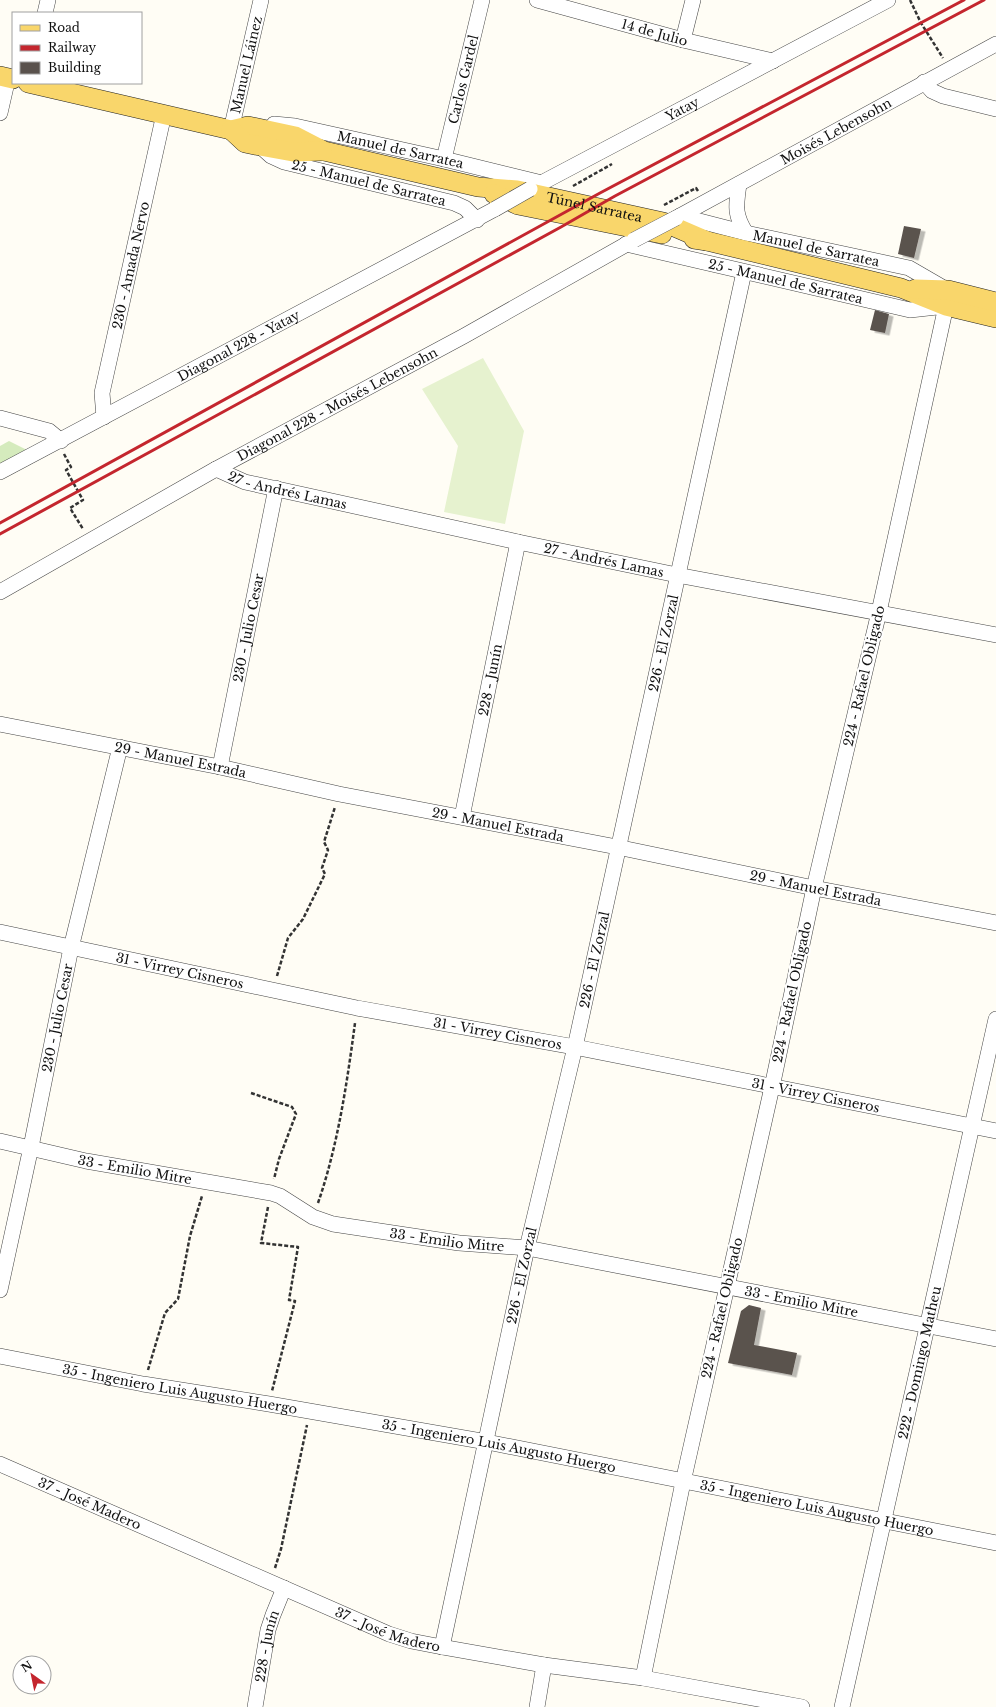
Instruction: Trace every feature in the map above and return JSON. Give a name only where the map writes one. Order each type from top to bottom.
[{"type":"main road","name":"Manuel de Sarratea","points":[[32,84],[230,130],[248,126],[295,136],[324,151]]},
{"type":"main road","name":"25 - Manuel de Sarratea","points":[[230,130],[245,142],[260,146],[293,152],[324,151]]},
{"type":"main road","name":"Túnel Sarratea","points":[[324,151],[478,187],[518,205],[651,233],[707,241],[901,288]]},
{"type":"main road","name":"Manuel de Sarratea","points":[[901,288],[947,298],[996,302]]},
{"type":"main road","name":"25 - Manuel de Sarratea","points":[[947,298],[996,318]]},
{"type":"street","points":[[45,12],[48,0]]},
{"type":"street","name":"Manuel Láinez","points":[[230,130],[261,0]]},
{"type":"street","name":"Carlos Gardel","points":[[444,159],[482,0]]},
{"type":"street","name":"14 de Julio","points":[[537,0],[683,40],[773,61]]},
{"type":"street","points":[[683,40],[693,0]]},
{"type":"street","name":"Yatay","points":[[477,220],[536,186],[888,0]]},
{"type":"street","name":"Moisés Lebensohn","points":[[678,217],[996,44]]},
{"type":"street","points":[[0,113],[7,78]]},
{"type":"street","points":[[924,82],[932,91],[942,96],[996,109]]},
{"type":"street","name":"230 - Amada Nervo","points":[[104,417],[102,393],[164,114]]},
{"type":"street","name":"Manuel de Sarratea","points":[[257,128],[273,124],[295,126],[444,159],[536,186]]},
{"type":"street","name":"25 - Manuel de Sarratea","points":[[260,146],[271,156],[284,162],[454,203],[465,208],[477,220]]},
{"type":"street","points":[[739,184],[737,212],[738,220],[746,233]]},
{"type":"street","name":"Manuel de Sarratea","points":[[678,217],[910,268],[947,298]]},
{"type":"street","name":"Diagonal 228 - Moisés Lebensohn","points":[[0,592],[216,469],[464,336],[630,242],[678,217]]},
{"type":"street","name":"Diagonal 228 - Yatay","points":[[0,472],[477,220]]},
{"type":"street","name":"25 - Manuel de Sarratea","points":[[630,242],[744,272],[910,310],[947,298]]},
{"type":"street","name":"226 - El Zorzal","points":[[442,1647],[528,1248],[574,1047],[744,272]]},
{"type":"street","name":"224 - Rafael Obligado","points":[[643,1678],[683,1482],[772,1087],[814,888],[879,612],[947,298]]},
{"type":"street","points":[[0,418],[49,431],[61,441]]},
{"type":"street","name":"27 - Andrés Lamas","points":[[216,469],[246,482],[518,542],[677,575],[996,635]]},
{"type":"street","name":"230 - Julio Cesar","points":[[220,767],[276,488]]},
{"type":"street","name":"228 - Junín","points":[[462,817],[518,542]]},
{"type":"street","name":"29 - Manuel Estrada","points":[[0,724],[220,767],[339,794],[617,847],[814,888],[996,923]]},
{"type":"street","name":"230 - Julio Cesar","points":[[0,1290],[31,1147],[71,948],[120,747]]},
{"type":"street","name":"31 - Virrey Cisneros","points":[[0,932],[357,1008],[574,1047],[996,1131]]},
{"type":"street","name":"222 - Domingo Matheu","points":[[842,1707],[996,1019]]},
{"type":"street","name":"33 - Emilio Mitre","points":[[0,1141],[86,1161],[271,1193],[280,1196],[313,1217],[333,1224],[458,1244],[528,1248],[996,1339]]},
{"type":"street","name":"35 - Ingeniero Luis Augusto Huergo","points":[[0,1356],[144,1384],[487,1442],[884,1522],[996,1543]]},
{"type":"street","name":"37 - José Madero","points":[[0,1464],[389,1634],[411,1641],[544,1665],[643,1678],[802,1707]]},
{"type":"street","name":"228 - Junín","points":[[255,1707],[268,1630],[273,1614],[277,1585]]},
{"type":"street","points":[[537,1707],[544,1665]]},
{"type":"path","points":[[910,0],[926,31],[950,69]]},
{"type":"path","points":[[65,456],[71,467],[66,470],[83,500],[70,508],[79,524]]},
{"type":"path","points":[[273,990],[288,938],[303,919],[325,874],[322,868],[328,850],[324,842],[339,794]]},
{"type":"path","points":[[313,1217],[329,1172],[350,1061],[357,1008]]},
{"type":"path","points":[[250,1093],[292,1107],[296,1114],[279,1159],[261,1243],[298,1248],[289,1300],[295,1301],[268,1404]]},
{"type":"path","points":[[144,1384],[165,1313],[178,1299],[190,1236],[207,1181]]},
{"type":"path","points":[[277,1585],[281,1548],[310,1411]]},
{"type":"green space","points":[[483,358],[524,431],[505,524],[444,512],[458,446],[422,389]]},
{"type":"green space","points":[[9,441],[27,450],[0,465],[0,446]]},
{"type":"building","points":[[904,226],[921,229],[914,258],[898,254]]},
{"type":"building","points":[[875,310],[889,314],[885,333],[870,330]]},
{"type":"building","points":[[749,1305],[761,1308],[754,1345],[797,1353],[792,1375],[728,1363],[741,1311]]},
{"type":"railway","points":[[0,523],[600,193],[964,0]]},
{"type":"railway","points":[[0,534],[615,196],[984,0]]}]
